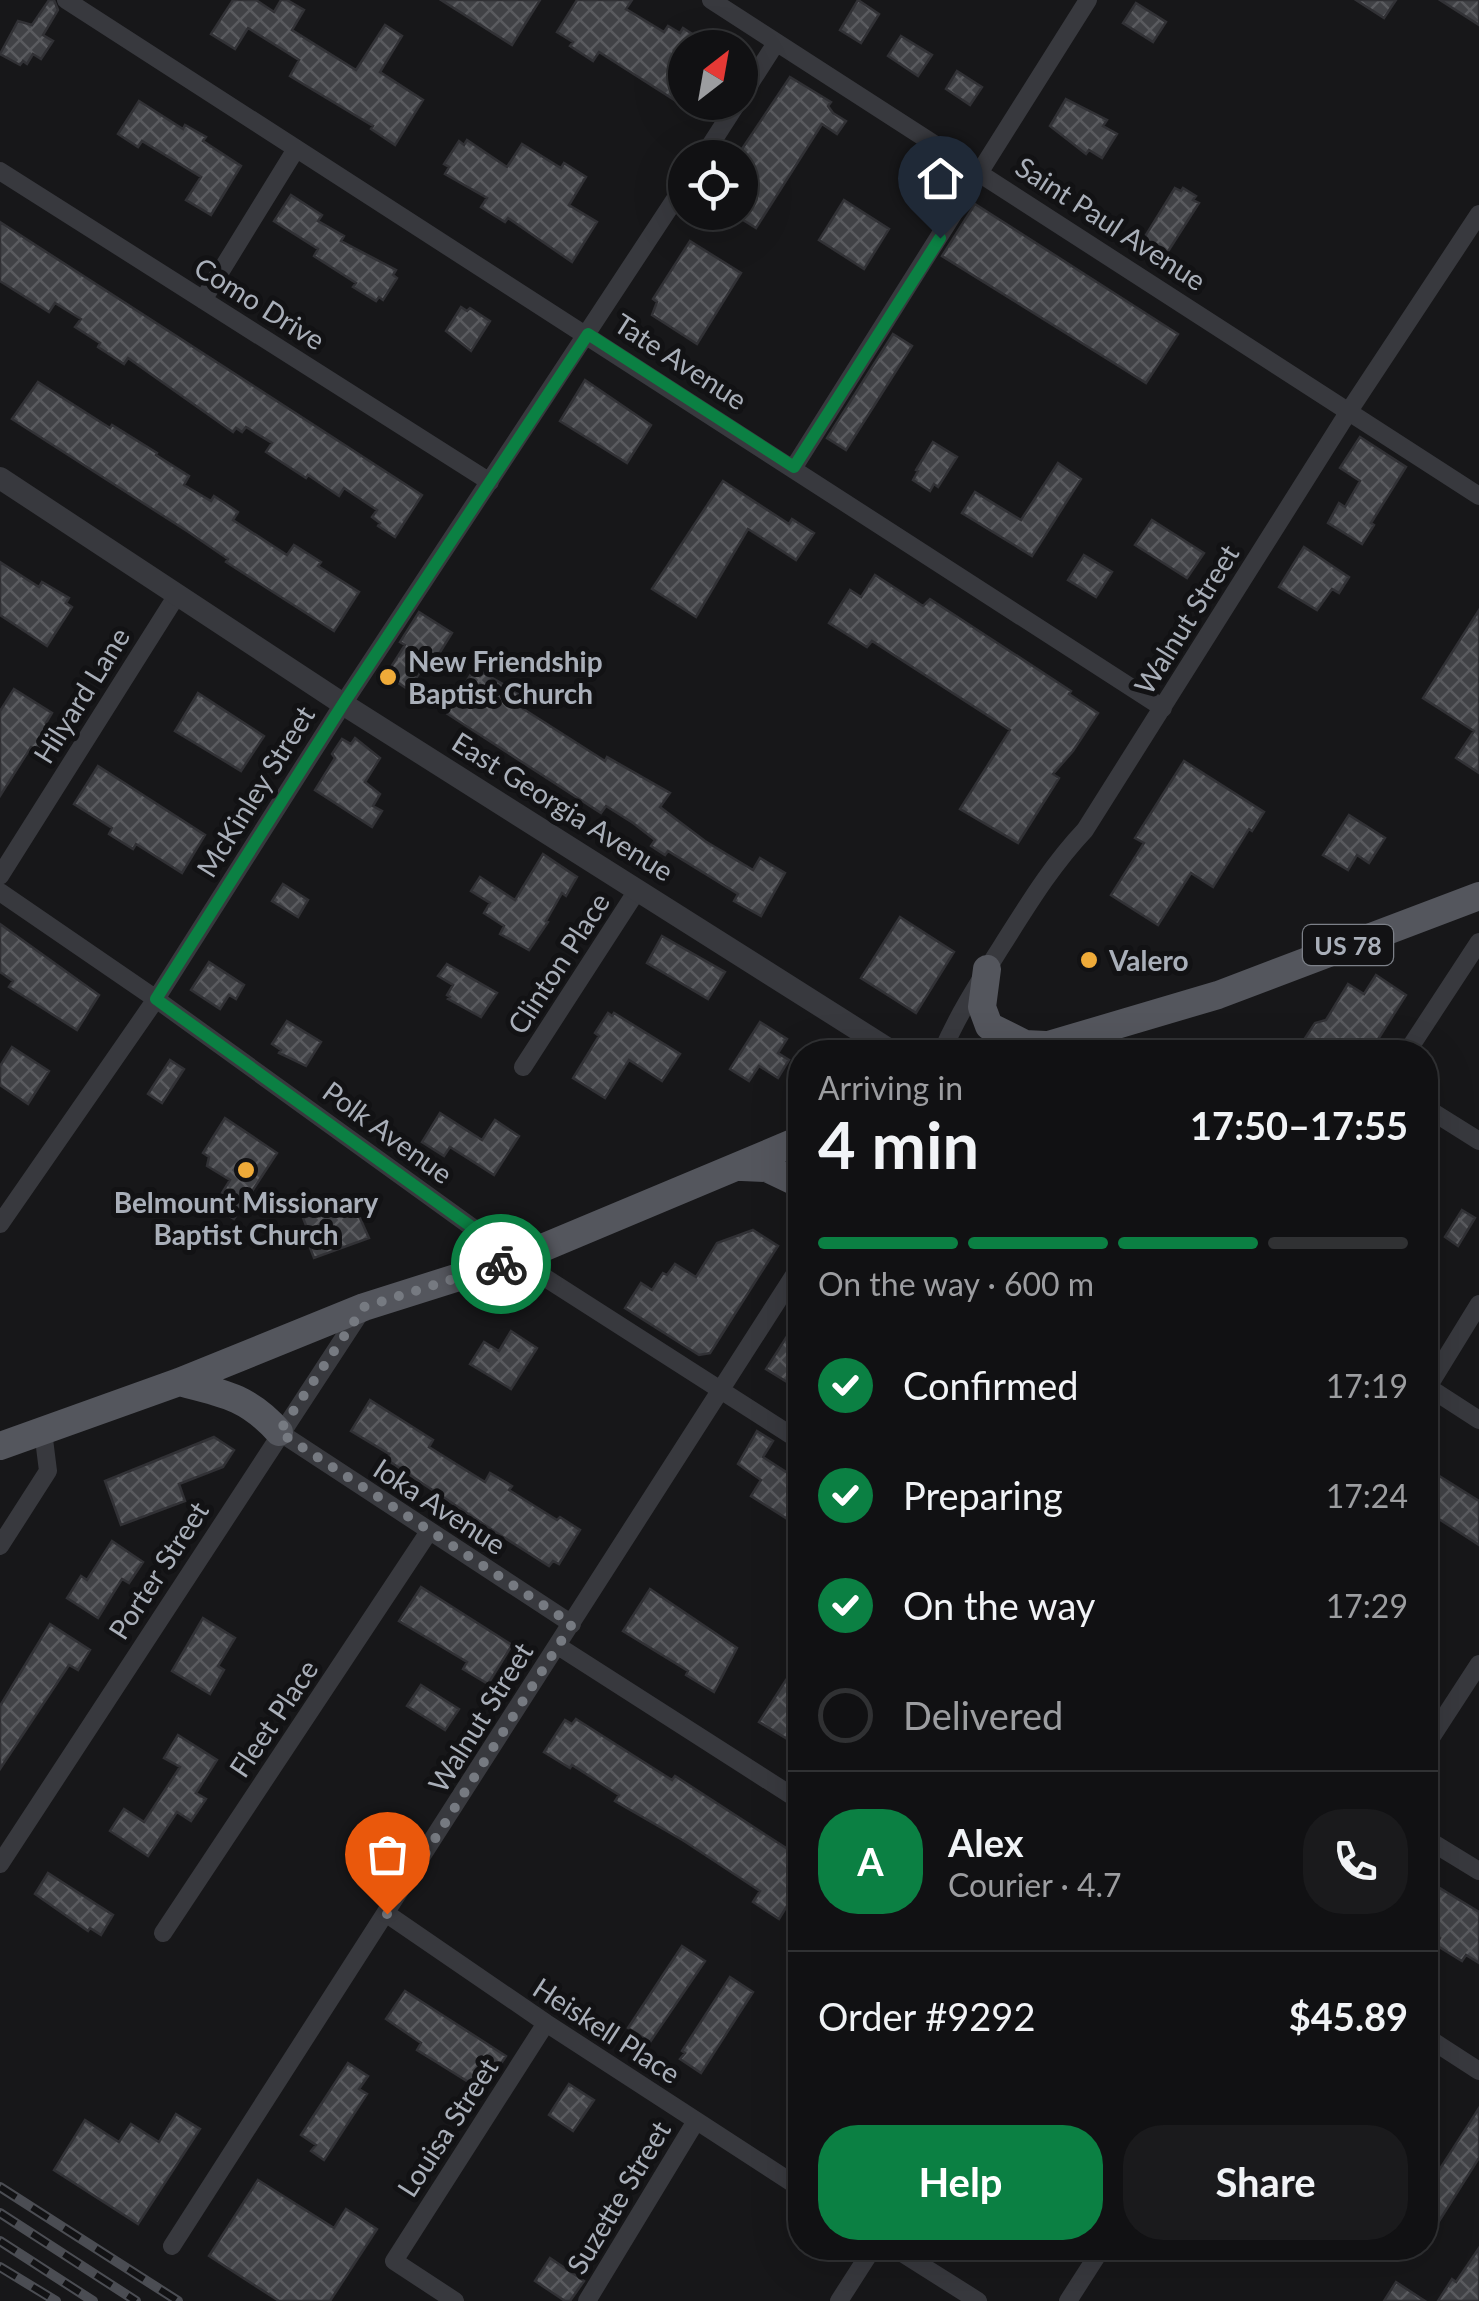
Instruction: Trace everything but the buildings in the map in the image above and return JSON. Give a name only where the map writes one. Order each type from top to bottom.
[{"type":"main road","name":"US 78","points":[[1066,1040],[1218,995],[1479,896]]},
{"type":"main road","points":[[987,969],[982,1007],[989,1026],[1017,1040]]},
{"type":"main road","points":[[0,1446],[178,1382],[364,1307],[516,1259],[788,1145]]},
{"type":"main road","points":[[736,1167],[767,1168],[788,1178]]},
{"type":"main road","points":[[178,1382],[232,1395],[249,1404],[279,1432]]},
{"type":"street","name":"Tate Avenue","points":[[66,0],[1163,708]]},
{"type":"street","name":"Saint Paul Avenue","points":[[710,0],[1479,496]]},
{"type":"street","points":[[794,467],[1088,0]]},
{"type":"street","points":[[758,71],[776,43]]},
{"type":"street","points":[[203,300],[296,149]]},
{"type":"street","name":"Como Drive","points":[[0,171],[490,482]]},
{"type":"street","name":"McKinley Street","points":[[0,1224],[156,999],[343,704],[668,210]]},
{"type":"street","name":"Walnut Street","points":[[947,1040],[1055,861],[1085,830],[1349,410],[1479,214]]},
{"type":"street","name":"East Georgia Avenue","points":[[0,478],[343,704],[874,1040]]},
{"type":"street","name":"Hilyard Lane","points":[[0,876],[177,595]]},
{"type":"street","name":"Clinton Place","points":[[523,1067],[638,889]]},
{"type":"street","name":"Polk Avenue","points":[[0,892],[156,999],[516,1259],[788,1433]]},
{"type":"street","points":[[1415,1040],[1479,942]]},
{"type":"street","points":[[1438,1115],[1479,1141]]},
{"type":"street","name":"Walnut Street","points":[[172,2246],[788,1285]]},
{"type":"street","points":[[1438,1367],[1479,1304]]},
{"type":"street","name":"Porter Street","points":[[0,1864],[364,1307]]},
{"type":"street","points":[[1438,1394],[1479,1420]]},
{"type":"street","points":[[0,1546],[48,1470],[42,1431]]},
{"type":"street","name":"Ioka Avenue","points":[[279,1432],[572,1624]]},
{"type":"street","name":"Fleet Place","points":[[163,1933],[428,1533]]},
{"type":"street","points":[[558,1646],[788,1793]]},
{"type":"street","points":[[1438,1727],[1479,1664]]},
{"type":"street","points":[[1438,1846],[1479,1871]]},
{"type":"street","name":"Heiskell Place","points":[[387,1914],[788,2180]]},
{"type":"street","name":"Louisa Street","points":[[455,2301],[394,2261],[546,2023]]},
{"type":"street","points":[[1438,2044],[1479,2071]]},
{"type":"street","name":"Suzette Street","points":[[587,2301],[696,2121]]},
{"type":"street","points":[[839,2301],[865,2260]]},
{"type":"street","points":[[913,2260],[978,2301]]},
{"type":"street","points":[[1068,2301],[1094,2260]]},
{"type":"railway","points":[[0,2187],[178,2301]]},
{"type":"railway","points":[[0,2213],[136,2301]]},
{"type":"railway","points":[[0,2241],[93,2301]]},
{"type":"railway","points":[[0,2267],[56,2301]]},
{"type":"way so far","points":[[387,1914],[572,1624],[279,1432],[364,1307],[501,1264]]},
{"type":"place","name":"New Friendship Baptist Church","points":[[388,677]]},
{"type":"place","name":"Valero","points":[[1089,960]]},
{"type":"place","name":"Belmount Missionary Baptist Church","points":[[246,1170]]},
{"type":"route","points":[[501,1264],[516,1259],[156,999],[343,704],[588,334],[794,467],[940,238]]}]
